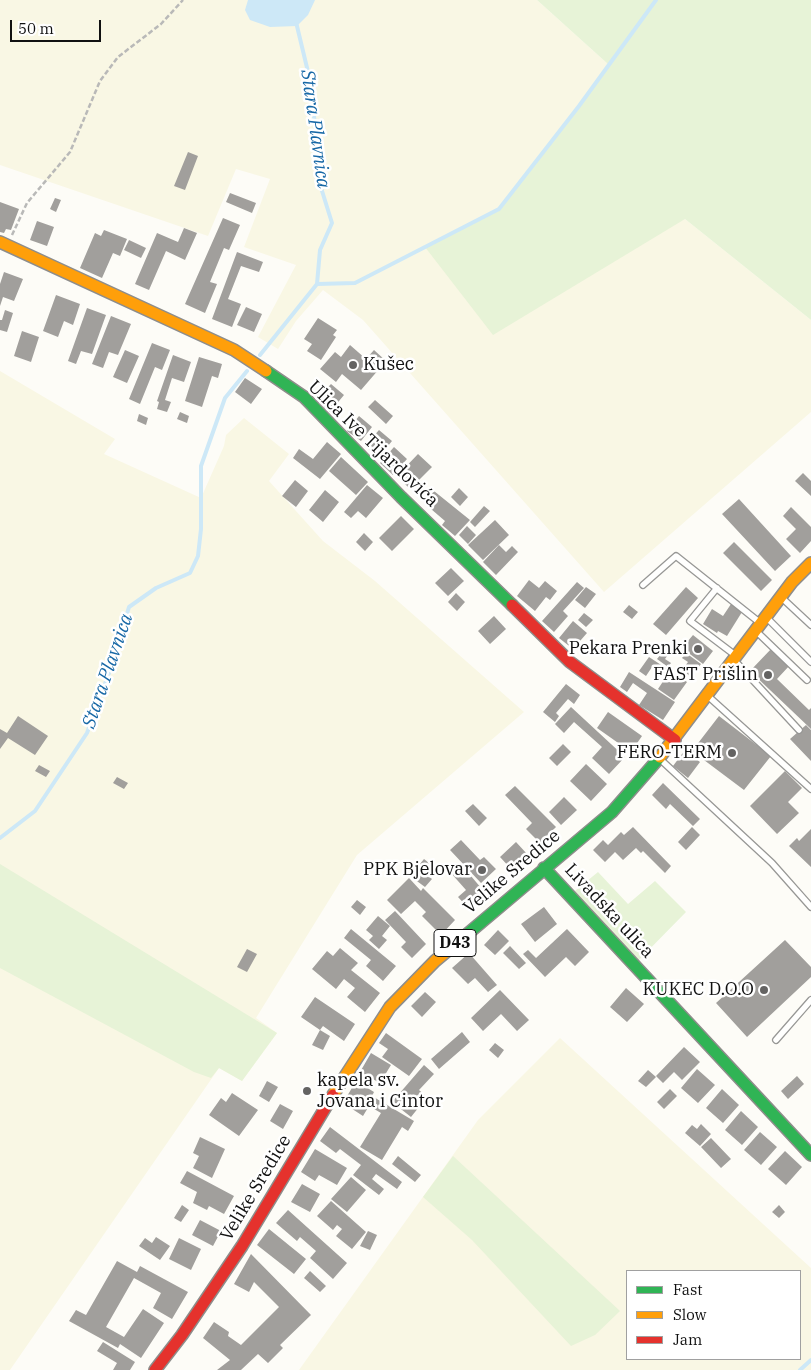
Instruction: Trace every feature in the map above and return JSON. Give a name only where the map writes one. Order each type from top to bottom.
[{"type":"street","name":"Ulica Ive Tijardovića","points":[[4,244],[234,350],[304,397],[401,497],[570,662],[675,740]]},
{"type":"street","name":"Velike Sredice","points":[[155,1370],[182,1335],[242,1246],[327,1104],[390,1007],[435,961],[612,812],[675,740],[781,596],[811,563]]},
{"type":"street","name":"Livadska ulica","points":[[544,868],[811,1155]]},
{"type":"lane","points":[[643,585],[676,556],[811,662]]},
{"type":"lane","points":[[717,588],[690,621],[735,658],[799,730]]},
{"type":"lane","points":[[781,596],[811,626]]},
{"type":"lane","points":[[761,623],[807,680]]},
{"type":"lane","points":[[707,696],[811,789]]},
{"type":"lane","points":[[659,758],[772,864],[811,907]]},
{"type":"lane","points":[[776,1040],[811,1000]]},
{"type":"path","points":[[4,244],[27,203],[70,152],[100,81],[118,57],[161,24],[184,0]]},
{"type":"shaded area","points":[[0,0],[537,0],[609,65],[499,209],[425,248],[685,219],[811,320],[811,412],[604,592],[363,320],[323,290],[296,321],[278,349],[258,337],[296,265],[244,247],[270,179],[236,169],[208,236],[0,165]]},
{"type":"shaded area","points":[[0,371],[115,439],[104,454],[201,498],[224,446],[226,435],[244,418],[289,454],[269,481],[323,541],[375,581],[524,712],[357,855],[256,1018],[277,1033],[242,1081],[219,1068],[10,1370],[0,1370]]},
{"type":"shaded area","points":[[560,1038],[811,1268],[811,1370],[299,1370],[478,1120]]},
{"type":"green space","points":[[537,0],[811,0],[811,320],[685,219],[493,335],[425,247],[499,209],[609,65]]},
{"type":"green space","points":[[0,864],[277,1033],[242,1081],[219,1068],[211,1078],[194,1072],[0,968]]},
{"type":"green space","points":[[598,872],[628,904],[655,881],[686,912],[634,965],[570,895]]},
{"type":"green space","points":[[453,1156],[620,1311],[595,1335],[571,1346],[472,1240],[423,1197]]},
{"type":"water","points":[[248,0],[315,0],[308,15],[297,26],[270,27],[250,20],[245,10]]},
{"type":"building","points":[[188,152],[198,156],[185,190],[174,186]]},
{"type":"building","points":[[230,193],[256,203],[252,213],[226,202]]},
{"type":"building","points":[[55,198],[61,200],[56,212],[50,209]]},
{"type":"building","points":[[0,202],[19,209],[11,230],[6,229],[4,233],[0,232]]},
{"type":"building","points":[[223,218],[240,225],[229,250],[224,248],[210,282],[217,284],[205,313],[185,304]]},
{"type":"building","points":[[37,221],[54,227],[47,246],[30,240]]},
{"type":"building","points":[[184,228],[197,233],[185,260],[166,251],[149,290],[135,284],[157,233],[178,242]]},
{"type":"building","points":[[104,230],[127,239],[120,256],[113,253],[102,278],[80,268],[95,233],[101,236]]},
{"type":"building","points":[[129,240],[146,248],[141,258],[124,250]]},
{"type":"building","points":[[237,252],[263,262],[259,272],[241,266],[228,299],[241,304],[232,327],[212,319]]},
{"type":"building","points":[[4,272],[23,279],[14,301],[3,297],[0,306],[0,284]]},
{"type":"building","points":[[56,295],[80,304],[73,325],[64,321],[58,337],[43,331]]},
{"type":"building","points":[[246,307],[262,314],[254,332],[237,325]]},
{"type":"building","points":[[87,308],[106,315],[92,354],[81,351],[76,364],[68,361]]},
{"type":"building","points":[[5,310],[13,313],[7,332],[0,330],[0,320],[2,320]]},
{"type":"building","points":[[111,316],[131,324],[118,355],[109,352],[103,368],[92,364]]},
{"type":"building","points":[[318,318],[337,330],[333,335],[336,337],[321,360],[307,351],[312,344],[304,339]]},
{"type":"building","points":[[22,331],[39,337],[31,362],[14,356]]},
{"type":"building","points":[[152,343],[170,350],[162,370],[155,367],[140,404],[129,399]]},
{"type":"building","name":"Kušec","points":[[350,345],[366,359],[374,350],[386,361],[361,390],[342,374],[336,382],[320,369],[335,352],[341,357]]},
{"type":"building","points":[[125,350],[139,356],[127,383],[113,377]]},
{"type":"building","points":[[173,355],[191,362],[184,382],[172,378],[165,400],[171,402],[167,412],[157,409],[159,402],[157,401]]},
{"type":"building","points":[[199,357],[222,364],[218,378],[212,376],[202,407],[185,401]]},
{"type":"building","points":[[245,378],[262,389],[251,404],[235,392]]},
{"type":"building","points":[[331,384],[344,395],[330,412],[316,400]]},
{"type":"building","points":[[375,400],[393,416],[386,424],[368,407]]},
{"type":"building","points":[[180,412],[189,416],[187,423],[177,419]]},
{"type":"building","points":[[139,414],[148,418],[146,425],[137,421]]},
{"type":"building","points":[[359,416],[372,427],[361,441],[347,431]]},
{"type":"building","points":[[379,430],[392,441],[378,458],[365,446]]},
{"type":"building","points":[[327,442],[341,454],[320,479],[293,458],[299,449],[313,459]]},
{"type":"building","points":[[394,447],[407,459],[393,475],[380,463]]},
{"type":"building","points":[[418,454],[432,467],[410,489],[397,476]]},
{"type":"building","points":[[341,457],[368,482],[356,495],[329,471]]},
{"type":"building","points":[[803,473],[811,481],[811,496],[795,481]]},
{"type":"building","points":[[295,480],[308,491],[296,507],[282,496]]},
{"type":"building","points":[[367,485],[383,498],[366,518],[358,511],[351,518],[344,512]]},
{"type":"building","points":[[459,488],[468,497],[460,506],[451,497]]},
{"type":"building","points":[[325,490],[339,502],[323,522],[309,510]]},
{"type":"building","points":[[434,491],[470,520],[455,536],[442,525],[445,521],[424,503]]},
{"type":"building","points":[[739,499],[791,556],[775,571],[722,514]]},
{"type":"building","points":[[484,506],[490,511],[475,527],[470,522]]},
{"type":"building","points":[[791,507],[811,527],[811,541],[800,553],[786,539],[796,529],[783,516]]},
{"type":"building","points":[[401,516],[414,529],[392,551],[379,538]]},
{"type":"building","points":[[495,520],[509,535],[483,560],[468,545]]},
{"type":"building","points":[[467,526],[476,535],[468,544],[459,535]]},
{"type":"building","points":[[364,533],[373,542],[365,551],[356,542]]},
{"type":"building","points":[[734,542],[772,580],[761,591],[723,553]]},
{"type":"building","points":[[499,545],[506,552],[512,546],[518,552],[496,575],[483,562]]},
{"type":"building","points":[[451,568],[464,581],[448,596],[435,583]]},
{"type":"building","points":[[529,580],[539,588],[545,581],[557,591],[550,600],[546,597],[535,611],[517,596]]},
{"type":"building","points":[[577,582],[584,588],[563,611],[568,616],[554,632],[542,621]]},
{"type":"building","points":[[586,587],[596,594],[585,608],[575,600]]},
{"type":"building","points":[[686,587],[698,598],[666,635],[653,624]]},
{"type":"building","points":[[456,593],[465,602],[457,611],[448,602]]},
{"type":"building","points":[[731,604],[742,612],[727,636],[718,631],[717,633],[703,624],[712,609],[723,616]]},
{"type":"building","points":[[629,605],[638,612],[632,619],[623,612]]},
{"type":"building","points":[[584,613],[593,620],[586,627],[578,620]]},
{"type":"building","points":[[494,616],[506,629],[490,644],[478,631]]},
{"type":"building","points":[[573,621],[587,633],[573,649],[559,638]]},
{"type":"building","name":"Pekara Prenki","points":[[693,635],[713,651],[703,664],[682,648]]},
{"type":"building","name":"FAST Prišlin","points":[[772,648],[790,665],[777,679],[809,710],[811,708],[811,729],[750,671]]},
{"type":"building","points":[[665,649],[670,652],[665,659],[671,663],[668,667],[657,659]]},
{"type":"building","points":[[686,653],[701,664],[691,677],[682,670],[688,662],[682,658]]},
{"type":"building","points":[[649,657],[687,682],[674,700],[658,689],[666,677],[652,667],[646,676],[639,671]]},
{"type":"building","points":[[629,672],[675,702],[663,720],[639,705],[647,693],[633,683],[627,692],[620,687]]},
{"type":"building","points":[[566,684],[580,695],[574,704],[568,699],[556,713],[559,716],[555,722],[543,712]]},
{"type":"building","points":[[571,707],[625,757],[609,774],[592,758],[602,747],[574,722],[564,733],[555,724]]},
{"type":"building","points":[[608,712],[642,736],[631,752],[597,728]]},
{"type":"building","points":[[18,716],[48,736],[35,755],[8,738],[0,749],[0,729],[7,733]]},
{"type":"building","name":"FERO-TERM","points":[[719,716],[771,756],[744,790],[692,751]]},
{"type":"building","points":[[806,725],[811,730],[811,761],[790,739]]},
{"type":"building","points":[[563,744],[571,752],[557,766],[549,758]]},
{"type":"building","points":[[685,750],[700,762],[688,778],[673,766]]},
{"type":"building","points":[[586,764],[607,784],[591,801],[570,781]]},
{"type":"building","points":[[39,765],[50,771],[46,777],[35,771]]},
{"type":"building","points":[[785,771],[802,788],[788,802],[799,813],[777,834],[750,806]]},
{"type":"building","points":[[117,777],[128,783],[124,789],[113,783]]},
{"type":"building","points":[[663,783],[700,819],[693,826],[670,804],[666,809],[652,795]]},
{"type":"building","points":[[515,786],[556,827],[540,843],[526,829],[532,823],[505,795]]},
{"type":"building","points":[[564,797],[577,810],[561,825],[549,812]]},
{"type":"building","points":[[473,804],[487,818],[479,826],[465,811]]},
{"type":"building","points":[[633,827],[671,866],[665,873],[643,851],[641,853],[636,848],[623,860],[615,852],[605,862],[593,850],[603,840],[608,845],[621,832],[624,835]]},
{"type":"building","points":[[692,827],[700,835],[686,850],[678,842]]},
{"type":"building","points":[[811,829],[811,867],[789,846],[797,838],[799,841]]},
{"type":"building","points":[[461,840],[480,860],[484,857],[496,869],[481,883],[450,850]]},
{"type":"building","points":[[516,842],[528,855],[512,870],[500,857]]},
{"type":"building","points":[[424,859],[434,867],[427,875],[432,879],[425,887],[410,876]]},
{"type":"building","points":[[460,863],[487,895],[470,910],[458,897],[466,890],[450,872]]},
{"type":"building","points":[[409,878],[421,891],[423,888],[455,920],[441,935],[422,916],[426,912],[415,901],[401,914],[387,900]]},
{"type":"building","points":[[357,900],[366,907],[360,915],[351,907]]},
{"type":"building","points":[[544,907],[557,924],[535,942],[521,924]]},
{"type":"building","points":[[395,911],[426,944],[412,958],[401,947],[406,942],[385,920]]},
{"type":"building","points":[[378,916],[390,926],[382,936],[387,940],[379,949],[369,940],[373,936],[366,930]]},
{"type":"building","points":[[351,929],[396,966],[383,981],[366,966],[371,960],[344,938]]},
{"type":"building","points":[[567,929],[589,952],[575,966],[566,957],[545,977],[523,954],[528,950],[536,958]]},
{"type":"building","points":[[498,930],[509,941],[495,955],[484,945]]},
{"type":"building","name":"KUKEC D.O.O","points":[[785,940],[811,967],[811,977],[747,1037],[716,1003]]},
{"type":"building","points":[[510,946],[526,963],[519,969],[503,953]]},
{"type":"building","points":[[340,948],[358,963],[351,970],[380,993],[365,1012],[347,997],[355,988],[344,979],[336,989],[312,969],[327,951],[333,956]]},
{"type":"building","points":[[247,949],[257,954],[247,972],[237,967]]},
{"type":"building","points":[[469,953],[497,985],[488,992],[475,978],[468,984],[452,968]]},
{"type":"building","points":[[626,988],[644,1004],[627,1022],[610,1007]]},
{"type":"building","points":[[500,990],[529,1020],[517,1031],[501,1014],[483,1031],[471,1018]]},
{"type":"building","points":[[425,992],[436,1002],[422,1017],[411,1006]]},
{"type":"building","points":[[315,997],[355,1024],[344,1041],[323,1026],[320,1030],[301,1017]]},
{"type":"building","points":[[320,1030],[330,1036],[323,1050],[312,1045]]},
{"type":"building","points":[[462,1032],[470,1042],[439,1069],[431,1059]]},
{"type":"building","points":[[386,1033],[422,1059],[409,1076],[382,1057],[388,1049],[379,1043]]},
{"type":"building","points":[[495,1043],[504,1050],[498,1058],[489,1050]]},
{"type":"building","points":[[684,1047],[700,1062],[682,1080],[674,1072],[663,1083],[656,1076]]},
{"type":"building","points":[[371,1053],[391,1065],[380,1083],[360,1072]]},
{"type":"building","points":[[424,1065],[434,1074],[419,1090],[427,1097],[411,1117],[392,1102]]},
{"type":"building","points":[[697,1069],[715,1085],[698,1103],[681,1088]]},
{"type":"building","points":[[648,1070],[656,1077],[646,1087],[638,1081]]},
{"type":"building","points":[[797,1076],[804,1084],[788,1099],[781,1091]]},
{"type":"building","points":[[267,1081],[278,1087],[269,1102],[259,1096]]},
{"type":"building","points":[[356,1081],[374,1092],[372,1096],[414,1121],[408,1131],[402,1127],[382,1160],[360,1147],[381,1113],[369,1106],[363,1116],[343,1103]]},
{"type":"building","name":"kapela sv. Jovana i Cintor","points":[[307,1086],[312,1091],[307,1096],[302,1091]]},
{"type":"building","points":[[670,1089],[677,1096],[664,1109],[657,1102]]},
{"type":"building","points":[[722,1089],[739,1105],[723,1123],[706,1108]]},
{"type":"building","points":[[232,1093],[258,1110],[239,1136],[209,1115],[221,1098],[226,1102]]},
{"type":"building","points":[[280,1104],[293,1111],[283,1129],[270,1121]]},
{"type":"building","points":[[741,1111],[758,1127],[742,1145],[725,1130]]},
{"type":"building","points":[[701,1124],[711,1134],[700,1146],[685,1133],[692,1125],[697,1129]]},
{"type":"building","points":[[330,1127],[402,1182],[397,1189],[376,1174],[372,1179],[384,1189],[379,1195],[353,1175],[361,1165],[340,1149],[336,1153],[320,1141]]},
{"type":"building","points":[[760,1132],[777,1147],[761,1165],[744,1150]]},
{"type":"building","points":[[200,1137],[225,1149],[212,1178],[193,1168],[199,1156],[193,1153]]},
{"type":"building","points":[[711,1138],[731,1159],[721,1168],[701,1147]]},
{"type":"building","points":[[315,1149],[347,1168],[337,1185],[319,1175],[315,1181],[301,1172]]},
{"type":"building","points":[[785,1151],[802,1167],[786,1185],[768,1169]]},
{"type":"building","points":[[398,1156],[421,1175],[415,1182],[392,1164]]},
{"type":"building","points":[[187,1171],[234,1196],[224,1214],[209,1206],[207,1210],[193,1203],[197,1192],[180,1183]]},
{"type":"building","points":[[351,1177],[366,1190],[347,1212],[331,1199]]},
{"type":"building","points":[[302,1184],[320,1194],[310,1212],[291,1202]]},
{"type":"building","points":[[331,1201],[366,1232],[352,1249],[336,1236],[342,1229],[337,1225],[333,1230],[317,1216]]},
{"type":"building","points":[[182,1205],[189,1210],[181,1222],[174,1218]]},
{"type":"building","points":[[779,1205],[785,1212],[779,1218],[772,1212]]},
{"type":"building","points":[[288,1210],[347,1263],[333,1279],[310,1258],[316,1251],[300,1237],[297,1241],[276,1223]]},
{"type":"building","points":[[200,1220],[221,1231],[213,1246],[192,1235]]},
{"type":"building","points":[[269,1229],[306,1259],[294,1274],[257,1245]]},
{"type":"building","points":[[368,1231],[377,1235],[370,1250],[360,1246]]},
{"type":"building","points":[[156,1237],[170,1246],[160,1260],[139,1246],[145,1238],[152,1243]]},
{"type":"building","points":[[179,1238],[201,1249],[191,1270],[169,1259]]},
{"type":"building","points":[[251,1254],[311,1315],[280,1345],[283,1348],[268,1363],[258,1354],[241,1370],[217,1370],[230,1360],[203,1338],[214,1322],[229,1332],[228,1336],[241,1345],[279,1307],[254,1282],[249,1292],[234,1284]]},
{"type":"building","points":[[117,1261],[137,1272],[140,1266],[188,1292],[172,1319],[153,1308],[161,1293],[134,1278],[106,1327],[124,1337],[143,1309],[164,1323],[141,1358],[120,1344],[118,1348],[69,1321],[76,1310],[86,1315]]},
{"type":"building","points":[[310,1271],[326,1286],[320,1292],[304,1278]]},
{"type":"building","points":[[103,1342],[135,1362],[130,1370],[113,1370],[117,1363],[97,1351]]},
{"type":"waterway","points":[[317,284],[355,283],[499,209],[579,106],[656,0]]},
{"type":"waterway","name":"Stara Plavnica","points":[[260,355],[317,284],[320,250],[332,223],[318,178],[316,133],[309,76],[296,22]]},
{"type":"waterway","name":"Stara Plavnica","points":[[0,838],[35,811],[87,733],[110,670],[129,607],[156,588],[190,573],[198,556],[201,529],[201,466],[225,398],[247,371]]},
{"type":"waterway","points":[[800,1370],[811,1360]]},
{"type":"traffic: fast","points":[[266,371],[304,397],[401,497],[512,605]]},
{"type":"traffic: fast","points":[[465,936],[612,812],[660,757]]},
{"type":"traffic: fast","points":[[544,868],[811,1155]]},
{"type":"traffic: slow","points":[[0,242],[234,350],[266,371]]},
{"type":"traffic: slow","points":[[660,757],[792,582],[811,563]]},
{"type":"traffic: slow","points":[[333,1095],[390,1007],[435,961],[465,936]]},
{"type":"traffic: jam","points":[[512,605],[570,662],[675,740]]},
{"type":"traffic: jam","points":[[155,1370],[182,1335],[242,1246],[333,1095]]},
{"type":"place","name":"Kušec","points":[[353,365]]},
{"type":"place","name":"Pekara Prenki","points":[[698,649]]},
{"type":"place","name":"FAST Prišlin","points":[[768,675]]},
{"type":"place","name":"FERO-TERM","points":[[732,753]]},
{"type":"place","name":"PPK Bjelovar","points":[[482,870]]},
{"type":"place","name":"KUKEC D.O.O","points":[[764,990]]},
{"type":"place","name":"kapela sv. Jovana i Cintor","points":[[307,1091]]}]
